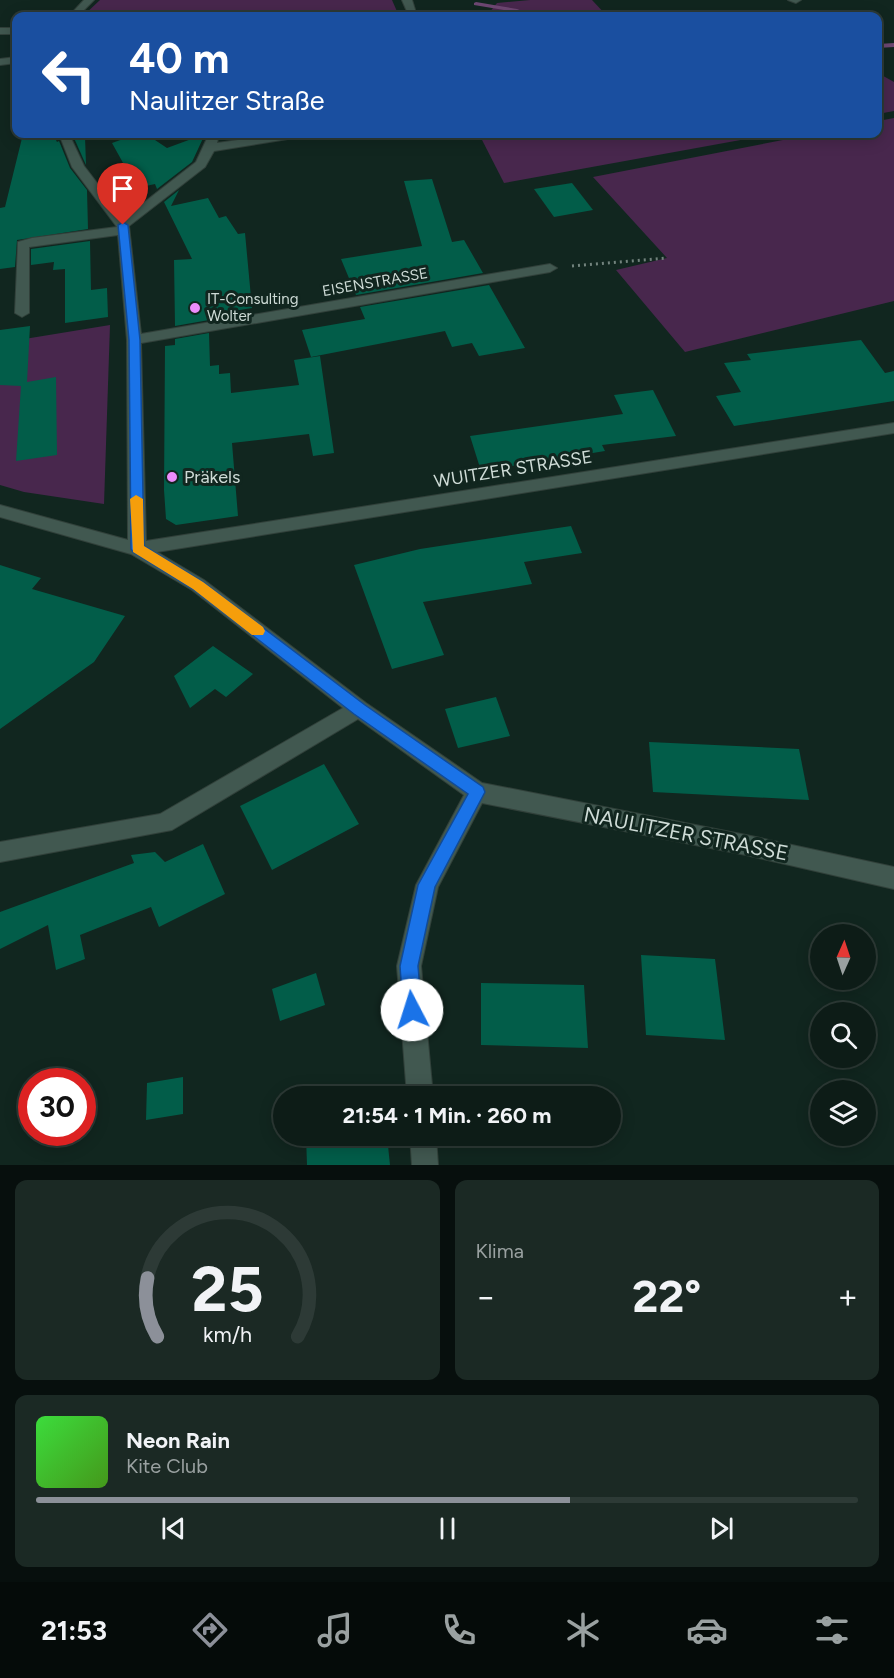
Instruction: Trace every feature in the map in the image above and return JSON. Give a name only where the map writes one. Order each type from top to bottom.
[{"type":"street","points":[[77,12],[89,0]]},
{"type":"street","points":[[0,511],[137,549],[134,340],[124,227],[78,167],[66,138]]},
{"type":"street","points":[[22,313],[23,245],[124,227],[201,164],[212,141],[250,138]]},
{"type":"street","name":"EISENSTRASSE","points":[[134,340],[550,268]]},
{"type":"street","name":"WUITZER STRASSE","points":[[137,549],[894,428]]},
{"type":"street","name":"NAULITZER STRASSE","points":[[137,549],[198,585],[359,710],[477,792],[735,842],[894,878]]},
{"type":"street","points":[[0,852],[164,823],[359,710]]},
{"type":"street","points":[[419,1086],[409,966],[427,885],[477,792]]},
{"type":"street","points":[[424,1146],[425,1165]]},
{"type":"path","points":[[550,268],[667,258]]},
{"type":"shaded area","points":[[100,0],[392,0],[397,12],[87,12]]},
{"type":"shaded area","points":[[530,0],[592,0],[603,12],[490,12],[497,3]]},
{"type":"shaded area","points":[[882,75],[894,82],[894,111],[882,113]]},
{"type":"shaded area","points":[[894,118],[894,301],[685,352],[616,270],[667,258],[593,177],[793,138],[882,138],[882,120]]},
{"type":"shaded area","points":[[481,138],[751,138],[504,183]]},
{"type":"shaded area","points":[[110,325],[104,504],[24,492],[0,485],[0,343]]},
{"type":"building","points":[[22,138],[55,138],[57,142],[59,141],[70,168],[87,190],[88,229],[17,240],[15,267],[0,269],[0,208],[5,207]]},
{"type":"building","points":[[74,138],[85,138],[86,165]]},
{"type":"building","points":[[126,138],[152,138],[167,148],[194,138],[203,138],[192,162],[157,189],[155,184],[137,188],[112,143]]},
{"type":"building","points":[[432,179],[452,242],[464,240],[483,273],[356,295],[341,259],[422,246],[404,181]]},
{"type":"building","points":[[572,183],[593,210],[554,217],[534,189]]},
{"type":"building","points":[[179,190],[171,206],[208,198],[219,218],[226,216],[238,234],[245,233],[252,308],[209,315],[209,320],[175,326],[174,260],[192,259],[164,202]]},
{"type":"building","points":[[90,241],[91,290],[107,288],[108,317],[65,323],[65,269],[53,270],[54,262],[31,265],[31,249]]},
{"type":"building","points":[[489,285],[525,348],[479,356],[472,343],[452,347],[445,331],[311,357],[302,330],[365,319],[360,307]]},
{"type":"building","points":[[30,326],[27,382],[56,377],[57,455],[16,461],[21,386],[0,385],[0,330]]},
{"type":"building","points":[[209,333],[210,366],[219,365],[219,374],[230,373],[231,393],[299,385],[294,360],[320,356],[334,453],[313,456],[309,434],[232,443],[238,516],[176,525],[166,519],[164,490],[165,346],[175,345],[175,339]]},
{"type":"building","points":[[861,340],[885,373],[894,371],[894,401],[734,426],[716,396],[741,392],[724,363],[751,360],[747,354]]},
{"type":"building","points":[[653,390],[676,436],[602,445],[605,451],[481,471],[470,436],[623,414],[614,395]]},
{"type":"building","points":[[571,526],[582,553],[524,562],[532,584],[423,602],[444,655],[392,669],[354,565],[420,549]]},
{"type":"building","points":[[0,565],[41,578],[32,589],[125,616],[94,662],[0,729]]},
{"type":"building","points":[[213,646],[253,674],[226,697],[215,689],[190,708],[174,676]]},
{"type":"building","points":[[496,697],[510,736],[458,748],[445,709]]},
{"type":"building","points":[[649,742],[799,749],[809,800],[653,792]]},
{"type":"building","points":[[324,764],[359,824],[272,870],[240,806]]},
{"type":"building","points":[[203,844],[225,894],[159,927],[151,907],[80,935],[85,959],[56,970],[48,925],[0,949],[0,912],[134,863],[131,855],[155,852],[165,862]]},
{"type":"building","points":[[641,955],[715,959],[725,1040],[646,1035]]},
{"type":"building","points":[[316,973],[325,1005],[280,1021],[272,989]]},
{"type":"building","points":[[481,983],[584,985],[588,1048],[481,1045]]},
{"type":"building","points":[[183,1077],[183,1114],[146,1120],[147,1083]]},
{"type":"building","points":[[306,1146],[388,1146],[390,1165],[307,1165]]},
{"type":"waterway","points":[[476,4],[520,12]]},
{"type":"waterway","points":[[882,46],[894,45]]},
{"type":"slow traffic","points":[[136,499],[137,549],[198,585],[258,631]]},
{"type":"place","name":"IT-Consulting Wolter","points":[[195,308]]},
{"type":"place","name":"Präkels","points":[[172,477]]},
{"type":"route","points":[[123,225],[134,340],[137,549],[198,585],[359,710],[477,792],[427,885],[409,966],[412,1010]]}]
